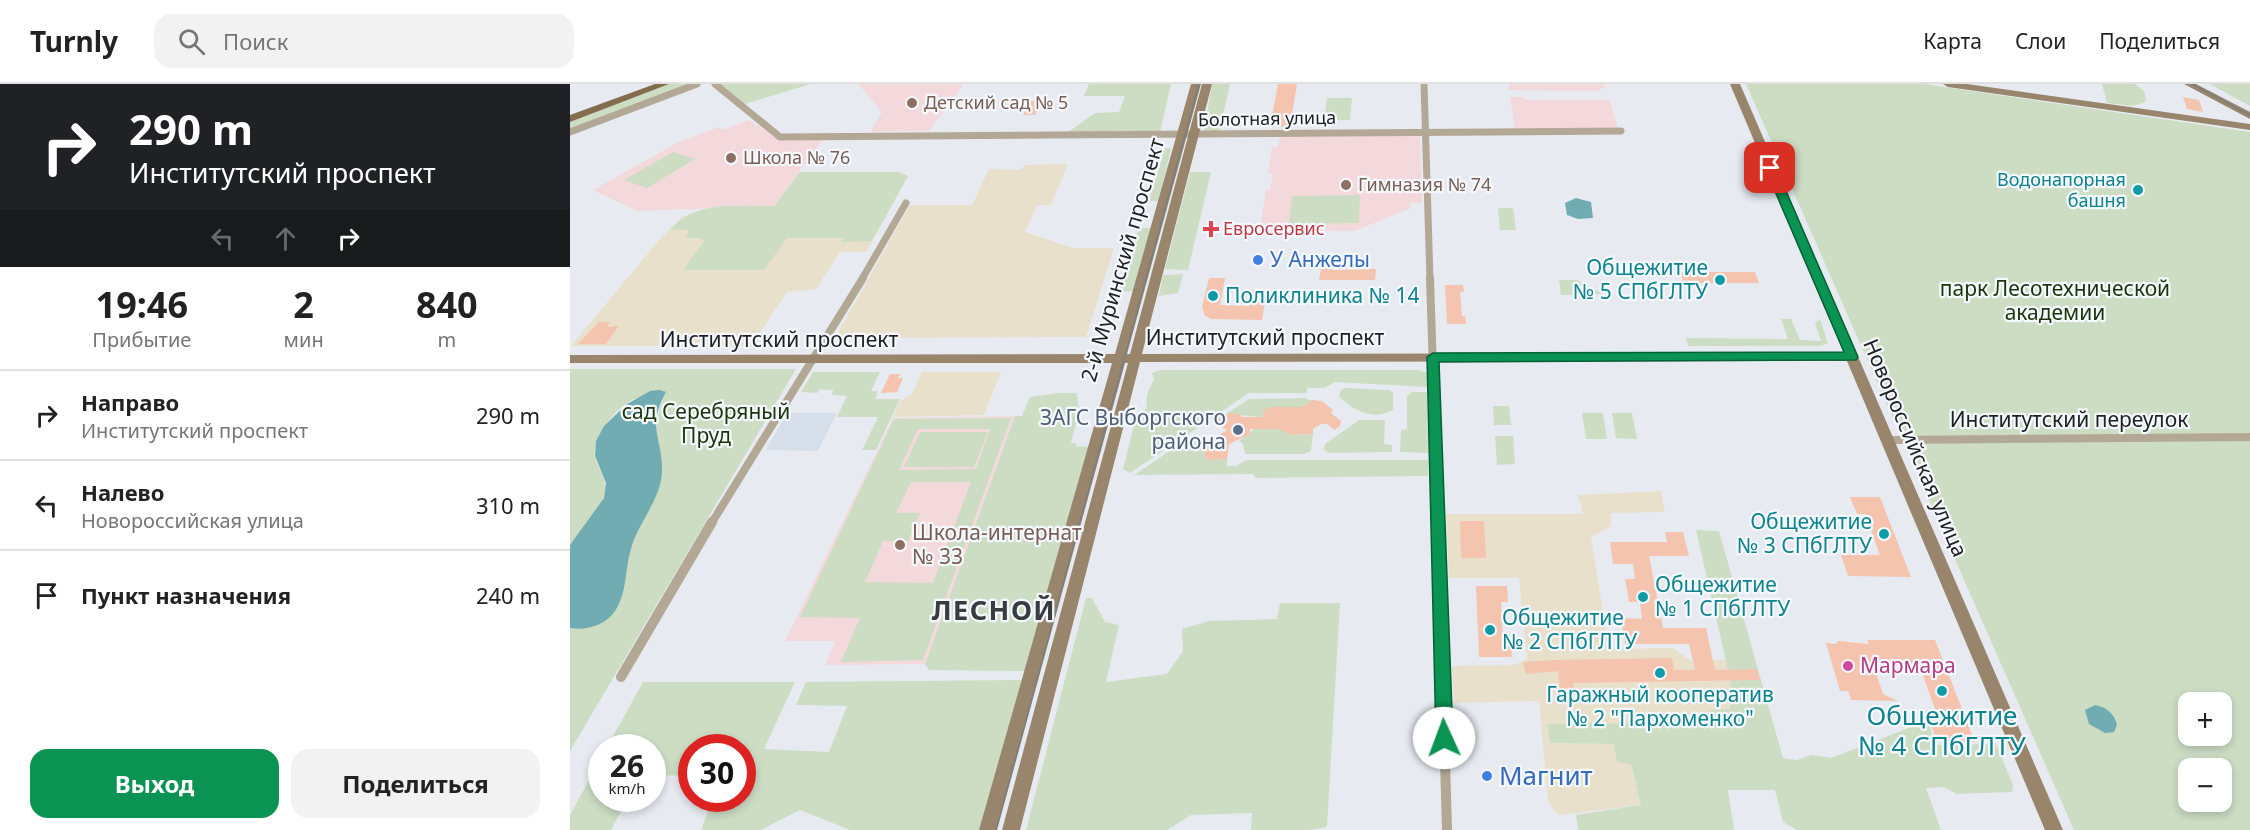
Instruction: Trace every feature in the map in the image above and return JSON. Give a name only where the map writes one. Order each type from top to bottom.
[{"type":"main road","points":[[570,114],[651,84]]},
{"type":"main road","points":[[570,119],[664,84]]},
{"type":"main road","name":"2-й Муринский проспект","points":[[1011,830],[1135,357],[1187,135],[1196,84]]},
{"type":"main road","name":"2-й Муринский проспект","points":[[988,830],[1119,357],[1187,135],[1207,84]]},
{"type":"main road","name":"Новороссийская улица","points":[[1735,84],[2054,830]]},
{"type":"main road","points":[[1948,84],[2250,127]]},
{"type":"main road","points":[[2189,84],[2250,116]]},
{"type":"main road","points":[[2200,84],[2250,110]]},
{"type":"main road","name":"Институтский проспект","points":[[570,359],[1852,357]]},
{"type":"street","points":[[570,132],[697,84]]},
{"type":"street","name":"Болотная улица","points":[[715,84],[780,137],[1621,131]]},
{"type":"street","points":[[1424,84],[1447,830]]},
{"type":"street","points":[[621,677],[674,583],[697,551],[811,359],[829,336],[906,203]]},
{"type":"street","name":"Институтский переулок","points":[[1887,440],[2250,437]]},
{"type":"shaded area","name":"Детский сад № 5","points":[[858,84],[964,84],[929,131],[870,132],[882,112]]},
{"type":"shaded area","points":[[1509,84],[1604,84],[1605,88],[1600,88],[1601,91],[1509,90]]},
{"type":"shaded area","points":[[1510,97],[1522,97],[1527,100],[1610,100],[1618,129],[1515,129]]},
{"type":"shaded area","name":"Школа № 76","points":[[749,120],[755,124],[754,126],[762,125],[778,138],[824,138],[774,206],[637,211],[593,190],[677,143],[719,127],[722,130]]},
{"type":"shaded area","name":"Гимназия № 74","points":[[1415,135],[1420,137],[1422,203],[1411,203],[1411,208],[1355,231],[1277,230],[1261,222],[1266,190],[1270,189],[1273,174],[1268,174],[1272,147],[1278,147],[1280,136]]},
{"type":"shaded area","points":[[1068,164],[1051,205],[1037,205],[1025,232],[1073,248],[1114,248],[1086,337],[835,338],[910,205],[972,205],[989,169],[1021,170],[1024,165]]},
{"type":"shaded area","points":[[800,172],[898,172],[908,176],[866,252],[840,252],[816,289],[787,292],[751,346],[571,346],[658,241],[682,217],[709,207],[774,206]]},
{"type":"shaded area","points":[[922,372],[1001,372],[984,415],[893,417],[900,401],[912,394]]},
{"type":"shaded area","points":[[787,413],[837,413],[818,451],[766,450]]},
{"type":"shaded area","name":"Школа-интернат № 33","points":[[1015,416],[925,664],[825,665],[835,641],[785,641],[893,418]]},
{"type":"shaded area","points":[[1661,491],[1665,512],[1611,513],[1611,526],[1591,537],[1609,649],[1673,648],[1691,661],[1755,659],[1730,709],[1713,722],[1547,724],[1550,743],[1614,744],[1631,764],[1641,805],[1558,815],[1548,801],[1539,701],[1454,703],[1452,666],[1514,665],[1527,659],[1519,578],[1449,578],[1446,514],[1583,514],[1578,495]]},
{"type":"green space","points":[[669,84],[691,84],[570,129],[570,121]]},
{"type":"green space","points":[[719,84],[811,84],[745,104]]},
{"type":"green space","points":[[1089,84],[1171,84],[1160,132],[1067,133],[1095,113],[1119,112],[1125,96],[1084,96]]},
{"type":"green space","points":[[1212,84],[1230,84],[1219,132],[1204,130]]},
{"type":"green space","name":"парк Лесотехнической академии","points":[[1746,84],[1924,84],[2250,132],[2250,830],[2074,830]]},
{"type":"green space","points":[[2102,84],[2135,84],[2144,91],[2146,99],[2144,103],[2131,106],[2107,103]]},
{"type":"green space","points":[[2210,84],[2250,84],[2250,106]]},
{"type":"green space","points":[[1327,98],[1352,98],[1350,120],[1324,120]]},
{"type":"green space","points":[[1165,148],[1171,148],[1159,201],[1149,201]]},
{"type":"green space","points":[[673,152],[695,159],[647,188],[624,180]]},
{"type":"green space","points":[[800,172],[898,172],[908,176],[872,241],[841,242],[843,238],[787,238],[764,270],[683,270],[704,241],[700,238],[686,238],[689,230],[670,230],[681,220],[693,213],[718,207],[774,206]]},
{"type":"green space","points":[[1190,172],[1211,172],[1188,270],[1165,269]]},
{"type":"green space","points":[[1360,195],[1359,223],[1289,224],[1292,196]]},
{"type":"green space","points":[[1498,208],[1513,208],[1516,230],[1500,230]]},
{"type":"green space","points":[[1139,228],[1152,228],[1134,291],[1116,292]]},
{"type":"green space","points":[[1183,274],[1178,293],[1159,296],[1163,275]]},
{"type":"green space","points":[[1559,280],[1577,280],[1603,294],[1561,295]]},
{"type":"green space","points":[[1781,319],[1791,319],[1800,340],[1821,341],[1815,323],[1820,319],[1828,343],[1821,346],[1688,346],[1686,338],[1788,339]]},
{"type":"green space","name":"сад Серебряный Пруд","points":[[570,369],[796,369],[570,751],[570,628],[574,629],[628,560],[638,530],[656,494],[659,475],[658,416],[666,392],[641,396],[627,403],[601,432],[595,449],[595,457],[605,485],[604,496],[595,516],[570,545]]},
{"type":"green space","points":[[1161,370],[1418,370],[1427,373],[1427,387],[1335,382],[1324,388],[1307,388],[1307,393],[1249,393],[1130,473],[1123,469],[1134,425],[1143,421],[1143,411],[1147,408],[1146,400],[1154,380],[1152,373]]},
{"type":"green space","points":[[813,372],[880,372],[871,391],[878,391],[875,399],[900,399],[876,450],[862,450],[878,417],[837,417],[847,396],[832,395],[833,390],[820,389],[817,393],[801,392]]},
{"type":"green space","points":[[1345,388],[1389,390],[1393,393],[1393,410],[1379,415],[1357,410],[1339,396],[1341,390]]},
{"type":"green space","points":[[1412,392],[1427,392],[1428,453],[1400,452],[1401,430],[1407,429],[1407,396]]},
{"type":"green space","points":[[1077,393],[1079,411],[1071,443],[1076,443],[1076,446],[1090,447],[1028,671],[929,670],[925,664],[1015,416],[1022,416],[1030,397]]},
{"type":"green space","points":[[1306,398],[1311,401],[1303,407],[1269,407],[1261,417],[1226,414],[1249,399]]},
{"type":"green space","points":[[1493,406],[1509,406],[1511,425],[1494,425]]},
{"type":"green space","points":[[1582,413],[1603,413],[1607,439],[1586,439]]},
{"type":"green space","points":[[1612,413],[1632,413],[1637,439],[1616,438]]},
{"type":"green space","name":"Школа-интернат № 33","points":[[1011,418],[923,660],[841,662],[860,618],[800,617],[894,419]],"holes":[[[918,429],[990,429],[976,469],[899,470]],[[911,482],[971,482],[933,583],[865,582],[883,541],[908,541],[920,513],[896,513]]]},
{"type":"green space","points":[[1359,420],[1385,420],[1384,444],[1392,445],[1392,452],[1329,453],[1324,450],[1325,444]]},
{"type":"green space","points":[[1254,429],[1286,429],[1290,435],[1313,434],[1311,451],[1304,454],[1245,454],[1243,444],[1239,441]]},
{"type":"green space","points":[[920,432],[988,432],[974,467],[904,467]]},
{"type":"green space","points":[[1495,436],[1513,436],[1515,464],[1497,465]]},
{"type":"green space","points":[[1186,440],[1207,443],[1204,456],[1208,460],[1227,459],[1227,466],[1236,466],[1246,460],[1428,460],[1428,476],[1256,478],[1253,474],[1134,475]]},
{"type":"green space","points":[[1696,530],[1719,531],[1783,758],[1797,760],[1811,755],[1831,758],[1911,727],[1929,725],[1936,745],[1996,744],[2013,785],[2012,792],[1957,794],[1944,787],[1926,788],[1941,830],[1797,830],[1783,822],[1775,790],[1728,790],[1734,830],[1578,830],[1576,815],[1641,805],[1631,764],[1617,762],[1614,744],[1550,743],[1547,724],[1712,722],[1710,710],[1730,709],[1731,683]]},
{"type":"green space","points":[[1086,598],[1092,598],[1105,622],[1119,625],[1106,682],[1167,674],[1183,651],[1182,629],[1209,621],[1277,619],[1280,603],[1340,603],[1327,827],[1310,830],[1251,830],[1252,813],[1191,815],[1167,830],[1026,830]]},
{"type":"green space","points":[[1026,680],[983,830],[850,830],[800,810],[761,830],[701,830],[708,812],[756,812],[756,734],[678,734],[678,776],[666,775],[666,734],[614,734],[643,682],[795,682],[764,749],[829,752],[847,706],[796,705],[806,682]]},
{"type":"green space","points":[[588,782],[588,812],[621,812],[611,830],[570,830],[570,815]]},
{"type":"water","points":[[1576,198],[1591,202],[1593,218],[1578,219],[1567,215],[1565,203]]},
{"type":"water","points":[[650,391],[666,392],[660,404],[656,424],[662,460],[661,482],[654,501],[634,539],[622,597],[611,616],[601,623],[589,628],[570,628],[570,545],[604,498],[606,483],[595,456],[596,441],[604,426],[627,404]]},
{"type":"water","points":[[2095,705],[2103,707],[2112,714],[2117,725],[2114,732],[2105,733],[2089,724],[2085,710]]},
{"type":"building","points":[[1278,84],[1297,84],[1290,127],[1270,127]]},
{"type":"building","points":[[2183,97],[2199,100],[2203,112],[2187,109]]},
{"type":"building","points":[[1030,101],[1042,101],[1035,115],[1023,115]]},
{"type":"building","points":[[1321,268],[1376,269],[1375,280],[1319,280]]},
{"type":"building","name":"Общежитие № 5 СПбГЛТУ","points":[[1681,272],[1755,272],[1759,283],[1683,283]]},
{"type":"building","name":"Поликлиника № 14","points":[[1209,278],[1225,278],[1220,305],[1250,306],[1252,290],[1267,289],[1262,320],[1212,319],[1205,316],[1202,307]]},
{"type":"building","points":[[1445,285],[1463,285],[1464,292],[1460,292],[1462,316],[1465,316],[1466,324],[1447,324]]},
{"type":"building","points":[[599,322],[610,322],[607,327],[619,326],[606,344],[578,344]]},
{"type":"building","points":[[890,374],[900,374],[898,378],[903,378],[897,392],[881,393]]},
{"type":"building","name":"ЗАГС Выборгского района","points":[[1312,400],[1322,401],[1333,410],[1331,413],[1341,421],[1340,426],[1334,430],[1327,424],[1321,424],[1313,429],[1313,434],[1290,435],[1280,429],[1250,429],[1250,434],[1229,444],[1227,459],[1208,460],[1204,456],[1207,443],[1227,430],[1218,425],[1219,417],[1237,413],[1242,417],[1263,417],[1263,411],[1269,407],[1303,407]]},
{"type":"building","name":"Общежитие № 3 СПбГЛТУ","points":[[1850,497],[1880,497],[1911,577],[1848,576],[1841,555],[1880,555],[1865,514],[1857,514]]},
{"type":"building","points":[[1460,521],[1484,521],[1486,558],[1461,558]]},
{"type":"building","points":[[1665,532],[1683,532],[1689,556],[1649,556],[1663,628],[1706,628],[1715,670],[1757,669],[1760,680],[1573,683],[1574,688],[1560,689],[1558,671],[1526,674],[1523,662],[1553,660],[1672,658],[1674,670],[1695,670],[1689,644],[1625,644],[1621,618],[1642,619],[1640,602],[1629,602],[1625,579],[1635,579],[1633,564],[1613,564],[1610,542],[1667,542]]},
{"type":"building","name":"Общежитие № 2 СПбГЛТУ","points":[[1476,586],[1507,586],[1508,602],[1501,602],[1503,640],[1511,640],[1512,657],[1479,657]]},
{"type":"building","name":"Общежитие № 4 СПбГЛТУ","points":[[1867,640],[1935,640],[1975,742],[1937,741],[1928,717],[1938,717],[1919,665],[1873,664],[1883,694],[1898,701],[1851,700],[1848,691],[1840,691],[1826,643],[1836,644],[1838,641],[1869,644]]},
{"type":"tram line","points":[[996,830],[1199,84]]},
{"type":"tram line","points":[[2192,84],[2250,115]]},
{"type":"place","name":"Детский сад № 5","points":[[912,103]]},
{"type":"place","name":"Школа № 76","points":[[731,158]]},
{"type":"place","name":"Гимназия № 74","points":[[1346,185]]},
{"type":"place","name":"Водонапорная башня","points":[[2138,190]]},
{"type":"place","name":"Евросервис","points":[[1211,229]]},
{"type":"place","name":"У Анжелы","points":[[1258,260]]},
{"type":"place","name":"Общежитие № 5 СПбГЛТУ","points":[[1720,280]]},
{"type":"place","name":"Поликлиника № 14","points":[[1213,296]]},
{"type":"place","name":"ЗАГС Выборгского района","points":[[1238,430]]},
{"type":"place","name":"Общежитие № 3 СПбГЛТУ","points":[[1884,534]]},
{"type":"place","name":"Школа-интернат № 33","points":[[900,545]]},
{"type":"place","name":"Общежитие № 1 СПбГЛТУ","points":[[1643,597]]},
{"type":"place","name":"Общежитие № 2 СПбГЛТУ","points":[[1490,630]]},
{"type":"place","name":"Мармара","points":[[1848,666]]},
{"type":"place","name":"Гаражный кооператив № 2 \"Пархоменко\"","points":[[1660,673]]},
{"type":"place","name":"Общежитие № 4 СПбГЛТУ","points":[[1942,691]]},
{"type":"place","name":"Магнит","points":[[1487,776]]},
{"type":"district","name":"ЛЕСНОЙ","points":[[994,611]]},
{"type":"route","points":[[1444,738],[1433,357],[1852,357],[1770,168]]}]
